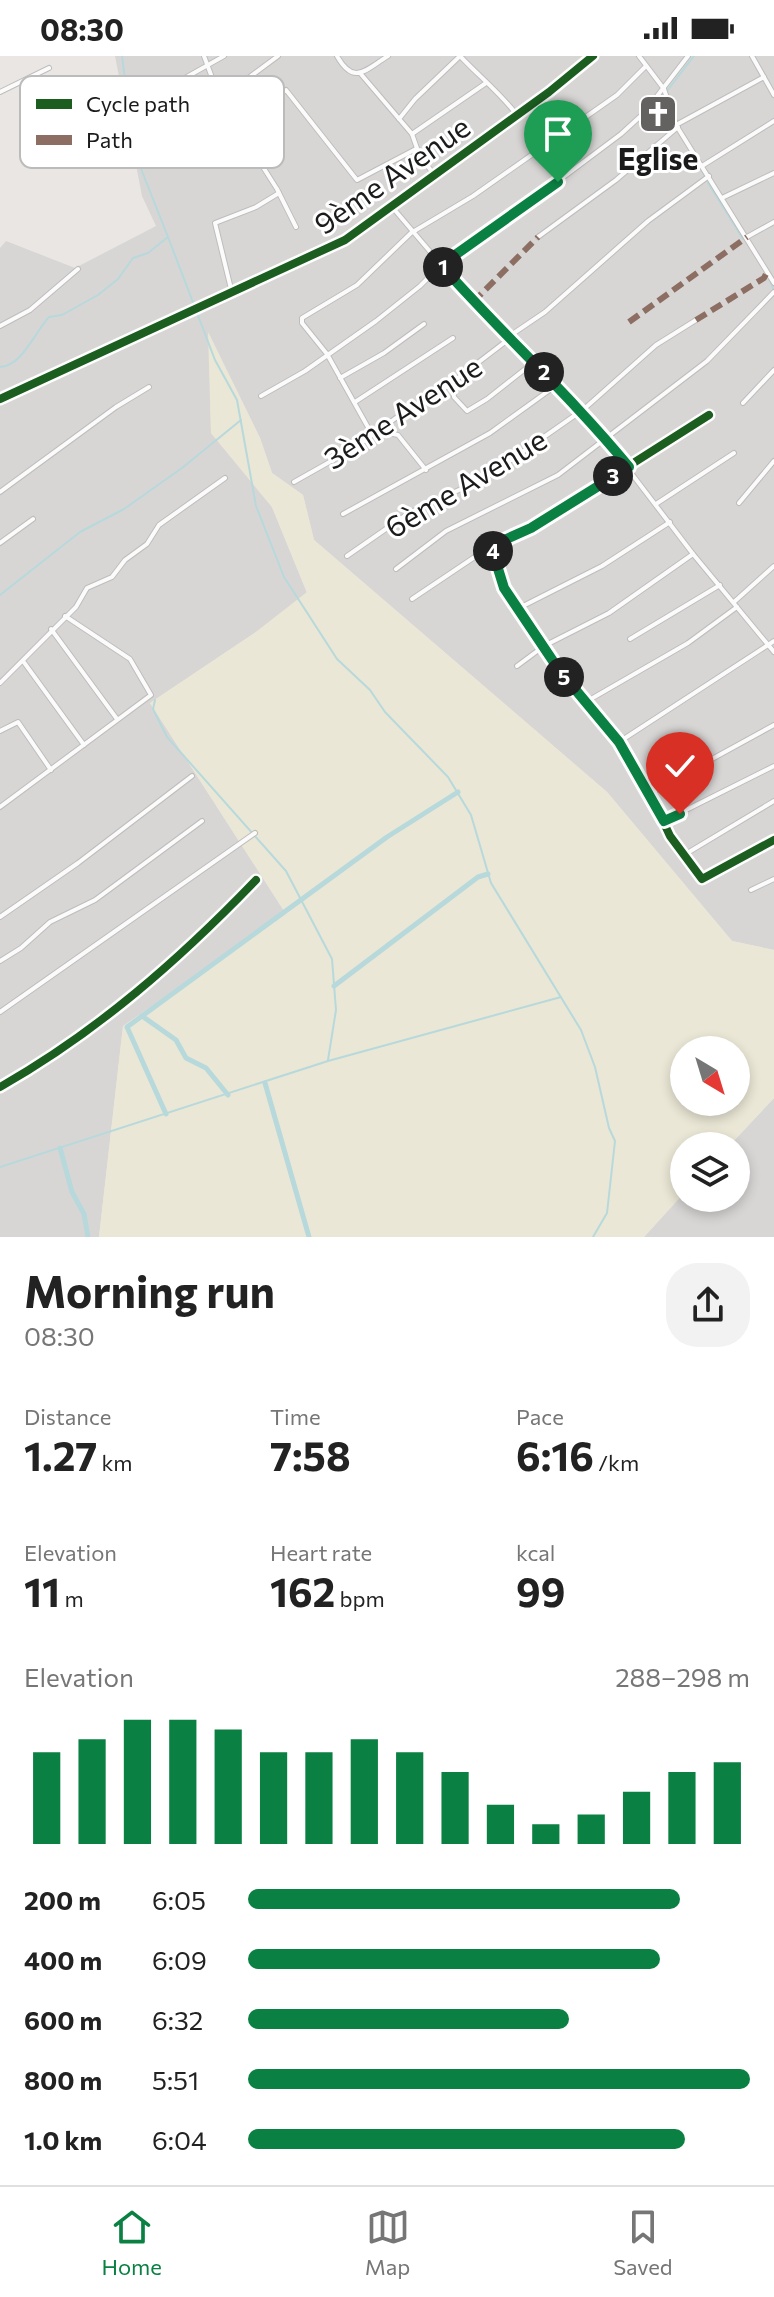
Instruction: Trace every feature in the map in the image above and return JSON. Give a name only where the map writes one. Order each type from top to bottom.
[{"type":"street","points":[[204,56],[212,76]]},
{"type":"street","points":[[188,76],[224,56]]},
{"type":"street","points":[[251,76],[278,56]]},
{"type":"street","points":[[337,56],[348,72],[360,73],[388,56]]},
{"type":"street","points":[[399,119],[415,99],[460,56],[501,94],[517,115]]},
{"type":"street","name":"9ème Avenue","points":[[0,399],[330,249],[393,208],[593,56]]},
{"type":"street","points":[[639,56],[664,89],[677,126],[774,283]]},
{"type":"street","points":[[261,396],[305,371],[392,310],[441,265],[621,134],[664,89],[688,56]]},
{"type":"street","points":[[752,56],[774,95]]},
{"type":"street","points":[[426,470],[398,435],[376,433],[369,429],[327,354],[302,323],[302,318],[357,285],[411,233],[473,196],[547,141],[603,106],[646,66]]},
{"type":"street","points":[[33,76],[49,68]]},
{"type":"street","points":[[360,73],[412,134],[416,149],[435,176]]},
{"type":"street","points":[[538,237],[616,180],[677,126],[764,77]]},
{"type":"street","points":[[0,92],[20,82]]},
{"type":"street","points":[[412,134],[486,83]]},
{"type":"street","points":[[284,92],[286,90],[357,180],[416,149]]},
{"type":"street","points":[[702,166],[774,121]]},
{"type":"street","points":[[264,168],[296,227]]},
{"type":"street","points":[[722,198],[774,173]]},
{"type":"street","name":"3ème Avenue","points":[[294,482],[404,413],[420,407],[545,312],[648,221],[709,176]]},
{"type":"street","points":[[232,293],[215,223],[256,207],[279,193]]},
{"type":"street","points":[[393,208],[411,233],[508,338],[582,410],[629,467],[693,554],[774,652]]},
{"type":"street","points":[[747,237],[774,222]]},
{"type":"street","points":[[0,326],[30,310],[78,269]]},
{"type":"street","points":[[767,272],[774,269]]},
{"type":"street","points":[[396,569],[446,531],[558,475],[707,361],[774,292]]},
{"type":"street","name":"6ème Avenue","points":[[347,556],[409,513],[480,481],[582,410],[648,351],[696,320]]},
{"type":"street","points":[[340,378],[384,353],[424,324]]},
{"type":"street","points":[[355,402],[453,338]]},
{"type":"street","points":[[452,383],[454,397],[467,411],[534,362]]},
{"type":"street","points":[[743,403],[774,370]]},
{"type":"street","points":[[343,514],[497,429],[558,384]]},
{"type":"street","points":[[0,492],[116,407],[149,387]]},
{"type":"street","points":[[412,599],[491,546],[531,528],[709,415]]},
{"type":"street","points":[[656,504],[734,453]]},
{"type":"street","points":[[739,503],[774,461]]},
{"type":"street","points":[[0,683],[76,607],[87,588],[112,577],[125,560],[147,544],[159,525],[225,478]]},
{"type":"street","points":[[0,543],[33,519]]},
{"type":"street","points":[[519,609],[643,542],[670,522]]},
{"type":"street","points":[[491,546],[504,588],[584,703],[619,742],[684,855],[704,880],[774,840]]},
{"type":"street","points":[[517,666],[544,646],[609,613],[693,554]]},
{"type":"street","points":[[584,703],[688,643],[736,604],[774,566]]},
{"type":"street","points":[[630,639],[720,585]]},
{"type":"street","points":[[0,807],[151,695],[130,659],[65,616]]},
{"type":"street","points":[[51,629],[117,719]]},
{"type":"street","points":[[619,742],[774,641]]},
{"type":"street","points":[[23,661],[84,745]]},
{"type":"street","points":[[0,731],[18,722],[51,770]]},
{"type":"street","points":[[650,793],[774,725]]},
{"type":"street","points":[[664,821],[774,766]]},
{"type":"street","points":[[0,917],[78,863],[192,776]]},
{"type":"street","points":[[684,855],[774,801]]},
{"type":"street","points":[[0,961],[21,948],[50,922],[95,900],[202,821]]},
{"type":"street","points":[[0,1012],[254,834]]},
{"type":"street","points":[[751,890],[774,879]]},
{"type":"street","points":[[0,1087],[40,1065],[105,1019],[178,956],[256,880]]},
{"type":"shaded area","points":[[115,56],[774,56],[774,950],[732,941],[607,792],[314,540],[303,495],[272,473],[260,438],[209,334],[211,433],[272,507],[307,593],[256,632],[150,703],[286,914],[123,1026],[99,1237],[0,1237],[0,248],[6,241],[75,268],[156,226],[142,196],[137,168],[284,168],[284,76],[119,76]]},
{"type":"shaded area","points":[[208,332],[260,438],[272,473],[303,495],[314,540],[607,792],[732,941],[774,950],[774,1098],[742,1132],[670,1132],[670,1208],[644,1237],[99,1237],[123,1026],[286,914],[150,703],[256,632],[307,592],[272,507],[211,433]]},
{"type":"shaded area","points":[[774,1098],[774,1237],[644,1237],[670,1208],[670,1212],[750,1212],[750,1132],[742,1132]]},
{"type":"waterway","points":[[122,56],[125,76]]},
{"type":"waterway","points":[[667,91],[694,56]]},
{"type":"waterway","points":[[700,167],[707,180]]},
{"type":"waterway","points":[[0,367],[21,355],[49,317],[62,315],[98,295],[118,279],[133,258],[148,253],[168,237],[141,168]]},
{"type":"waterway","points":[[708,183],[743,239]]},
{"type":"waterway","points":[[168,237],[215,360],[237,400],[256,506],[284,577],[337,659],[370,690],[385,712],[448,777],[471,815],[491,883],[581,1030],[595,1067],[609,1128],[615,1141],[607,1213],[593,1237]]},
{"type":"waterway","points":[[769,278],[774,291]]},
{"type":"waterway","points":[[0,595],[80,532],[124,509],[182,468],[241,420]]},
{"type":"waterway","points":[[767,648],[774,644]]},
{"type":"waterway","points":[[155,700],[153,709],[167,737],[286,871],[332,959],[336,1010],[328,1060]]},
{"type":"waterway","points":[[166,1114],[127,1027],[387,837],[458,792]]},
{"type":"waterway","points":[[334,986],[478,877],[488,874]]},
{"type":"waterway","points":[[0,1167],[328,1061],[561,997]]},
{"type":"waterway","points":[[142,1016],[176,1040],[186,1058],[206,1068],[228,1095]]},
{"type":"waterway","points":[[265,1083],[309,1237]]},
{"type":"waterway","points":[[60,1148],[72,1192],[84,1214],[88,1237]]},
{"type":"marked path","points":[[473,302],[538,237]]},
{"type":"marked path","points":[[629,322],[747,237]]},
{"type":"marked path","points":[[696,320],[764,278],[767,272]]},
{"type":"cycle path","points":[[0,399],[345,240],[549,92],[593,56]]},
{"type":"cycle path","points":[[709,415],[531,528],[491,546],[504,588],[559,670],[619,742],[650,793],[670,836],[702,879],[774,840]]},
{"type":"cycle path","points":[[0,1087],[70,1043],[136,993],[256,880]]},
{"type":"place","name":"Eglise","points":[[658,114]]},
{"type":"route","points":[[558,182],[441,265],[507,337],[558,384],[629,467],[531,528],[491,546],[504,588],[559,670],[619,742],[664,821],[680,814]]}]
